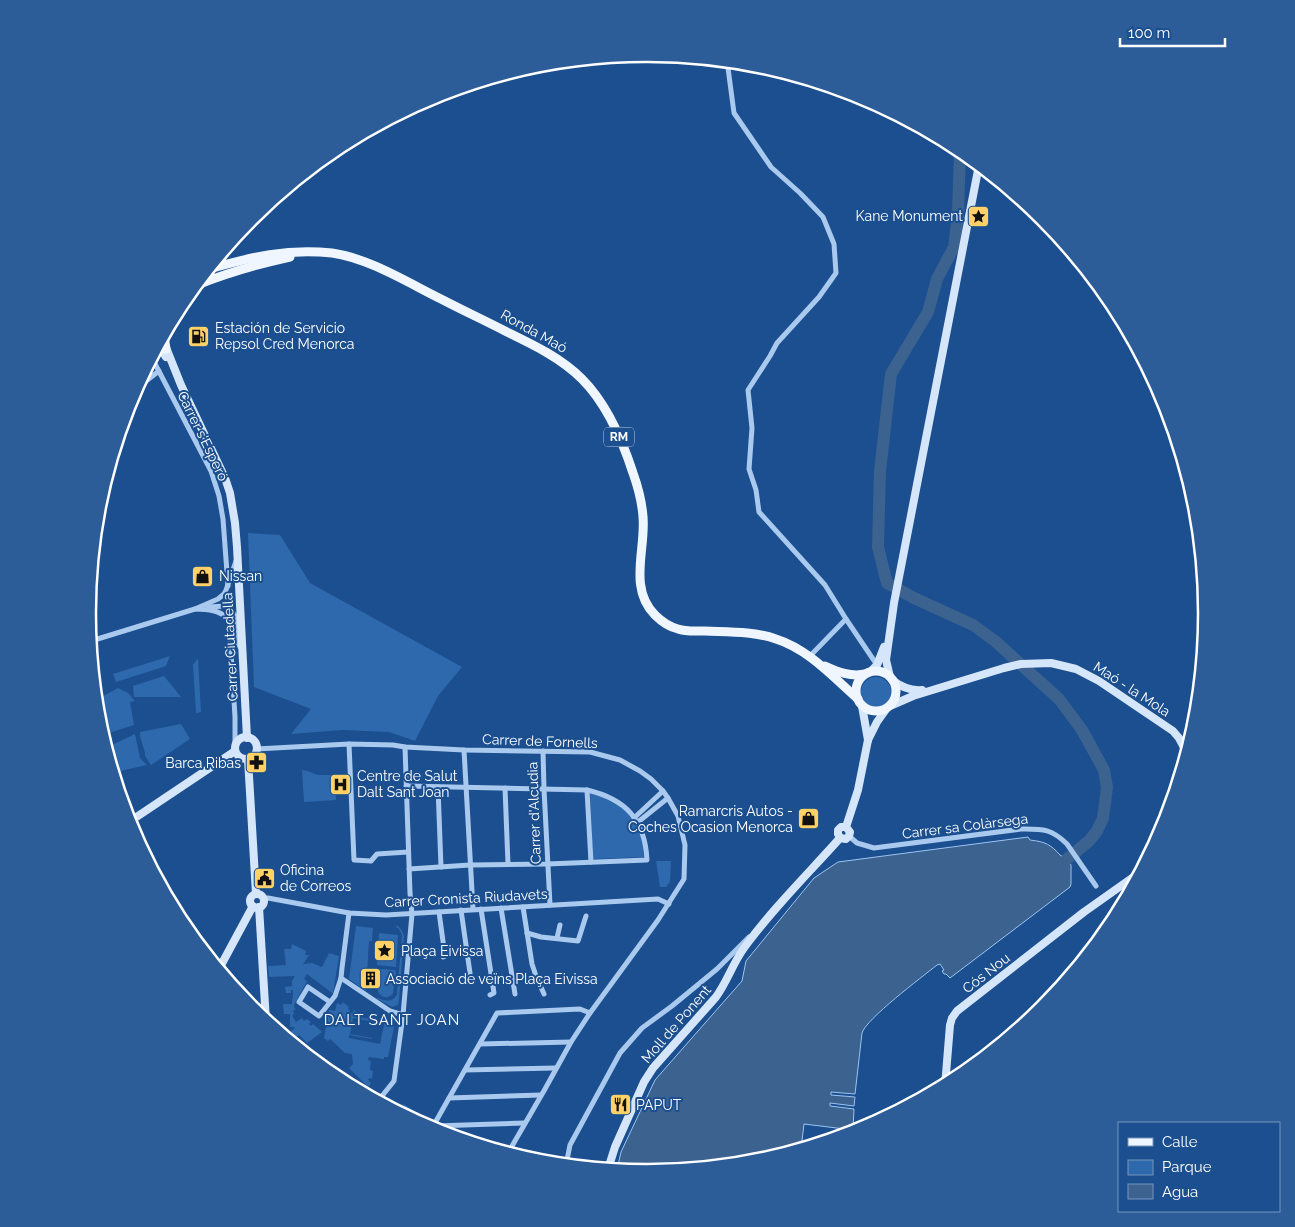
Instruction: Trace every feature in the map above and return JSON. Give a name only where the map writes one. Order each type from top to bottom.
[{"type":"main road","name":"Ronda Maó","points":[[292,252],[305,251],[335,254],[380,268],[550,353],[589,387],[601,404],[620,439],[633,471],[643,515],[644,530],[640,581],[644,598],[652,611],[661,620],[676,629],[741,632],[766,636],[782,641],[830,669],[848,675],[858,676],[869,673]]},
{"type":"main road","name":"RM","points":[[220,266],[257,256],[292,252]]},
{"type":"main road","name":"RM","points":[[210,277],[252,262],[292,252]]},
{"type":"main road","name":"Ronda Maó","points":[[210,278],[275,260],[308,253],[325,253]]},
{"type":"main road","name":"Ronda Maó","points":[[812,659],[860,703]]},
{"type":"main road","points":[[881,672],[891,678],[895,685],[896,696],[889,707],[877,712],[866,709],[860,703],[856,687],[863,676],[869,673],[881,672]]},
{"type":"street","points":[[728,69],[734,113],[771,167],[823,217],[834,244],[836,274],[819,297],[776,343],[748,390],[752,428],[749,468],[760,512],[825,585],[877,665]]},
{"type":"street","points":[[891,678],[886,660],[894,603],[978,172]]},
{"type":"street","name":"Carrer Ciutadella","points":[[164,349],[218,461],[230,493],[235,523],[247,738]]},
{"type":"street","name":"Carrer s'Esperó","points":[[156,365],[211,471],[219,496],[223,519],[228,586]]},
{"type":"street","points":[[149,378],[159,371]]},
{"type":"street","points":[[97,639],[195,609],[218,599],[224,594],[228,586],[237,559]]},
{"type":"street","points":[[195,609],[220,606],[232,609],[236,620],[238,643],[242,651]]},
{"type":"street","name":"Carrer Ciutadella","points":[[195,609],[215,610],[224,614],[229,621],[235,749]]},
{"type":"street","points":[[812,659],[846,619]]},
{"type":"street","points":[[869,673],[877,665],[890,629]]},
{"type":"street","name":"Maó - la Mola","points":[[889,707],[913,696],[1004,668],[1021,664],[1051,663],[1076,669],[1099,681],[1173,731],[1183,744]]},
{"type":"street","name":"Maó - la Mola","points":[[891,678],[900,686],[910,689],[934,689]]},
{"type":"street","name":"Moll de Ponent","points":[[860,703],[868,740]]},
{"type":"street","name":"Moll de Ponent","points":[[610,1163],[615,1147],[644,1082],[653,1068],[716,997],[724,986],[735,962],[764,922],[840,838],[838,829],[846,827],[858,790],[868,740],[877,722],[889,707]]},
{"type":"street","points":[[136,818],[223,760],[235,749],[242,738],[253,741],[256,749],[254,755],[248,759],[240,758],[235,749]]},
{"type":"street","points":[[349,744],[354,860],[371,861],[377,854],[408,852]]},
{"type":"street","name":"Carrer de Fornells","points":[[256,749],[349,744],[464,750],[590,752],[620,760],[640,771],[651,779],[668,798],[678,816],[685,845],[684,879],[658,920],[570,1042],[511,1147]]},
{"type":"street","points":[[382,1096],[394,1081],[403,1014],[412,914],[405,747]]},
{"type":"street","points":[[464,750],[473,909]]},
{"type":"street","name":"Carrer d'Alcudia","points":[[543,751],[550,905]]},
{"type":"street","points":[[248,759],[256,894]]},
{"type":"street","points":[[406,786],[587,790],[609,796],[624,806],[636,820],[643,834],[647,860],[470,865],[409,869]]},
{"type":"street","points":[[438,787],[441,867]]},
{"type":"street","points":[[505,788],[508,864]]},
{"type":"street","points":[[587,790],[591,862]]},
{"type":"street","points":[[636,820],[663,791]]},
{"type":"street","points":[[636,820],[668,798]]},
{"type":"street","points":[[840,838],[846,839],[849,836],[850,832],[846,827]]},
{"type":"street","name":"Carrer sa Colàrsega","points":[[849,836],[857,843],[874,848],[1021,829],[1042,829],[1062,838],[1095,883]]},
{"type":"street","name":"Cós Nou","points":[[946,1077],[950,1025],[952,1018],[957,1012],[1130,879]]},
{"type":"street","points":[[222,964],[256,907],[262,905],[264,899],[256,894]]},
{"type":"street","points":[[256,894],[250,900],[256,907],[265,1010]]},
{"type":"street","name":"Carrer Cronista Riudavets","points":[[264,899],[268,898],[349,913],[386,915],[658,899],[669,904]]},
{"type":"street","points":[[523,907],[532,964],[544,994]]},
{"type":"street","points":[[501,908],[515,994]]},
{"type":"street","points":[[481,909],[494,993],[490,995]]},
{"type":"street","points":[[461,910],[470,973],[468,976]]},
{"type":"street","points":[[439,912],[445,956],[443,957]]},
{"type":"street","points":[[330,1002],[308,987],[299,1002],[318,1016],[330,1002],[335,996],[341,978],[349,913]]},
{"type":"street","points":[[527,933],[541,937],[578,941],[586,916]]},
{"type":"street","points":[[567,1159],[570,1145],[620,1053],[642,1028],[709,975],[764,922]]},
{"type":"street","points":[[556,938],[560,925]]},
{"type":"street","points":[[341,978],[390,1011],[403,1014]]},
{"type":"street","points":[[435,1122],[497,1013],[580,1009],[590,1012]]},
{"type":"street","points":[[480,1044],[570,1042]]},
{"type":"street","points":[[465,1070],[556,1068]]},
{"type":"street","points":[[449,1098],[541,1095]]},
{"type":"street","points":[[448,1127],[525,1123]]},
{"type":"green space","points":[[248,533],[280,535],[310,583],[462,667],[438,696],[415,741],[389,732],[343,730],[291,734],[311,709],[254,687]]},
{"type":"green space","points":[[170,656],[166,666],[116,682],[113,674]]},
{"type":"green space","points":[[198,658],[201,712],[196,713],[193,665]]},
{"type":"green space","points":[[164,676],[181,697],[134,697],[133,686]]},
{"type":"green space","points":[[876,677],[887,681],[891,692],[887,703],[876,707],[865,703],[861,692],[865,681]]},
{"type":"green space","points":[[118,688],[128,693],[135,701],[130,702],[134,725],[110,733],[103,696]]},
{"type":"green space","points":[[181,724],[190,739],[151,765],[145,756],[140,732]]},
{"type":"green space","points":[[135,734],[140,758],[147,765],[120,771],[112,745]]},
{"type":"green space","points":[[302,770],[318,775],[333,775],[335,779],[336,800],[304,802]]},
{"type":"green space","points":[[590,793],[608,798],[628,814],[640,833],[644,857],[593,859]]},
{"type":"green space","points":[[656,861],[671,861],[670,882],[666,887],[660,887]]},
{"type":"green space","points":[[397,925],[404,935],[399,1000],[398,1005],[392,1007],[376,998],[389,1000],[393,999],[397,994],[402,935],[396,927]]},
{"type":"green space","points":[[356,926],[373,928],[372,941],[369,941],[366,991],[349,979]]},
{"type":"green space","points":[[379,933],[398,935],[396,967],[377,965]]},
{"type":"green space","points":[[292,944],[306,951],[305,955],[309,955],[303,964],[312,963],[322,967],[329,953],[339,956],[333,993],[307,974],[304,979],[307,981],[295,1003],[294,1007],[296,1009],[293,1011],[294,1014],[292,1016],[296,1022],[302,1018],[304,1021],[307,1019],[311,1022],[309,1024],[311,1026],[313,1024],[322,1032],[307,1043],[299,1035],[295,1037],[291,1034],[291,1031],[295,1028],[290,1027],[290,1014],[284,1014],[283,1004],[292,1004],[293,998],[293,990],[291,990],[291,993],[286,993],[285,987],[292,986],[295,976],[269,977],[268,966],[286,965],[284,949],[291,949]]},
{"type":"green space","points":[[378,970],[395,970],[396,973],[393,993],[388,997],[381,996],[378,992]]},
{"type":"green space","points":[[343,1002],[349,1007],[349,1013],[352,1013],[354,1010],[356,1011],[353,1016],[375,1020],[375,1022],[353,1018],[350,1034],[372,1039],[349,1035],[349,1038],[380,1044],[385,1020],[391,1021],[394,1027],[388,1057],[384,1057],[384,1059],[369,1057],[368,1060],[371,1061],[370,1070],[373,1071],[372,1079],[368,1079],[371,1084],[368,1087],[349,1068],[353,1064],[352,1054],[345,1053],[330,1039],[328,1041],[324,1038],[329,1010],[335,1011],[337,1003],[341,1005]]},
{"type":"green space","points":[[404,1104],[418,1114],[404,1108],[402,1107]]},
{"type":"water","points":[[1028,837],[1030,840],[1047,844],[1061,856],[1065,856],[1071,865],[1071,884],[1070,887],[950,978],[944,974],[940,964],[937,965],[873,1018],[862,1033],[855,1094],[831,1092],[831,1095],[855,1097],[854,1106],[830,1103],[830,1106],[854,1109],[853,1125],[842,1129],[804,1124],[802,1142],[755,1154],[719,1160],[684,1163],[619,1163],[621,1152],[655,1080],[742,981],[746,961],[814,878],[838,862]]},
{"type":"waterway","points":[[960,159],[958,215],[954,247],[937,279],[928,312],[891,374],[880,471],[878,547],[887,583],[914,598],[973,625],[995,641],[1059,699],[1082,730],[1104,770],[1107,787],[1103,818],[1097,831],[1089,841],[1067,859]]},
{"type":"place","name":"Kane Monument","points":[[979,216]]},
{"type":"place","name":"Estación de Servicio Repsol Cred Menorca","points":[[199,336]]},
{"type":"place","name":"Nissan","points":[[203,576]]},
{"type":"place","name":"Barca Ribas","points":[[257,763]]},
{"type":"place","name":"Centre de Salut Dalt Sant Joan","points":[[341,784]]},
{"type":"place","name":"Ramarcris Autos - Coches Ocasion Menorca","points":[[809,819]]},
{"type":"place","name":"Oficina de Correos","points":[[264,878]]},
{"type":"place","name":"Plaça Eivissa","points":[[385,951]]},
{"type":"place","name":"Associació de veïns Plaça Eivissa","points":[[370,979]]},
{"type":"place","name":"PAPUT","points":[[620,1105]]},
{"type":"district","name":"DALT SANT JOAN","points":[[392,1020]]}]
